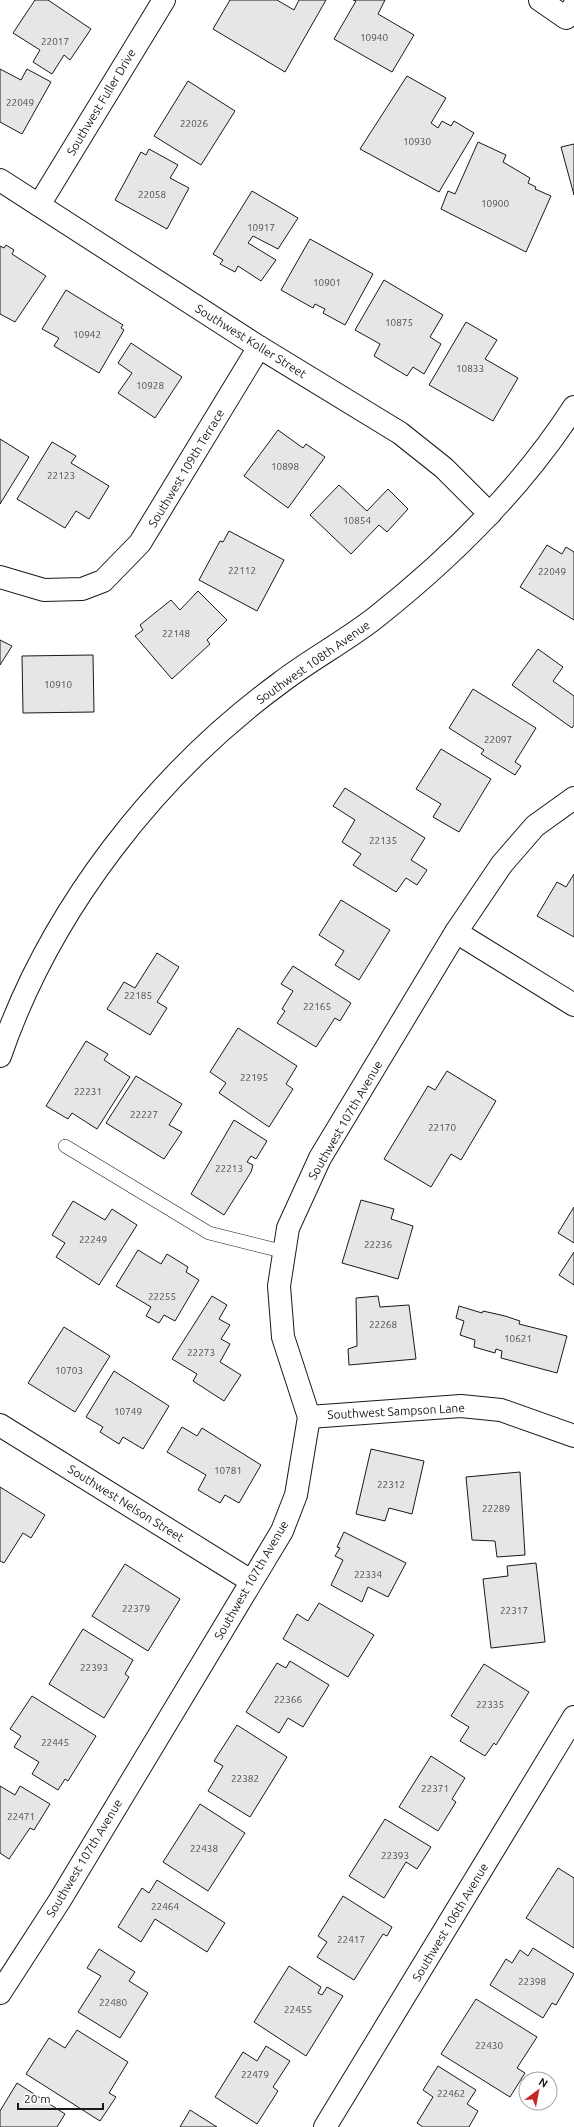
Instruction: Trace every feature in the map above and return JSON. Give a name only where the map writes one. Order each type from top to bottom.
[{"type":"street","name":"Southwest Fuller Drive","points":[[39,205],[164,0]]},
{"type":"street","points":[[540,0],[570,12]]},
{"type":"street","name":"Southwest Koller Street","points":[[0,180],[259,347],[400,433],[444,468],[490,514]]},
{"type":"street","name":"Southwest 109th Terrace","points":[[0,577],[44,590],[82,589],[103,581],[140,543],[259,347]]},
{"type":"street","name":"Southwest 108th Avenue","points":[[0,1056],[31,982],[60,926],[99,865],[148,805],[197,752],[279,683],[378,615],[444,559],[490,514],[532,468],[574,408]]},
{"type":"street","name":"Southwest 107th Avenue","points":[[0,1993],[60,1900],[282,1531],[296,1495],[309,1417],[283,1337],[279,1286],[288,1228],[320,1158],[456,932],[502,864],[535,826],[574,798]]},
{"type":"street","points":[[456,932],[574,1005]]},
{"type":"street","name":"Southwest Sampson Lane","points":[[309,1417],[460,1406],[501,1410],[574,1436]]},
{"type":"street","name":"Southwest Nelson Street","points":[[0,1425],[251,1581]]},
{"type":"street","name":"Southwest 106th Avenue","points":[[325,2127],[574,1717]]},
{"type":"lane","points":[[65,1146],[209,1233],[285,1252]]},
{"type":"building","points":[[35,0],[48,0],[91,29],[70,60],[64,55],[52,74],[33,62],[40,50],[13,33]]},
{"type":"building","points":[[230,0],[277,0],[294,10],[299,0],[326,0],[285,72],[213,29]]},
{"type":"building","points":[[353,0],[385,0],[378,14],[414,35],[392,72],[334,39],[356,1]]},
{"type":"building","points":[[0,69],[21,80],[27,69],[51,82],[22,134],[0,122]]},
{"type":"building","points":[[407,76],[446,98],[431,123],[438,128],[442,121],[451,126],[454,121],[474,133],[439,192],[360,149]]},
{"type":"building","points":[[188,81],[235,111],[201,165],[154,136]]},
{"type":"building","points":[[478,142],[506,155],[503,162],[530,178],[528,183],[536,187],[535,189],[551,196],[526,252],[441,209],[448,191],[455,194]]},
{"type":"building","points":[[574,144],[574,195],[561,147]]},
{"type":"building","points":[[149,149],[178,165],[170,178],[189,188],[167,229],[115,200],[141,152],[146,155]]},
{"type":"building","points":[[252,191],[298,218],[278,249],[253,236],[248,243],[276,260],[261,281],[238,266],[235,272],[220,264],[223,260],[213,254]]},
{"type":"building","points":[[310,239],[373,274],[345,325],[323,313],[325,309],[315,304],[313,308],[281,290]]},
{"type":"building","points":[[6,245],[14,250],[12,254],[46,276],[15,322],[0,314],[0,246],[4,248]]},
{"type":"building","points":[[384,280],[443,315],[430,337],[441,344],[424,374],[413,367],[407,376],[374,356],[380,344],[355,330]]},
{"type":"building","points":[[66,290],[123,325],[121,328],[124,330],[99,373],[54,346],[59,338],[42,329]]},
{"type":"building","points":[[466,322],[497,340],[485,359],[518,378],[493,421],[429,385]]},
{"type":"building","points":[[131,343],[182,377],[155,418],[118,393],[132,373],[118,363]]},
{"type":"building","points":[[278,430],[303,448],[306,444],[325,457],[288,508],[244,476]]},
{"type":"building","points":[[0,439],[29,457],[0,504]]},
{"type":"building","points":[[52,442],[76,456],[71,463],[109,486],[89,519],[76,511],[65,528],[17,499]]},
{"type":"building","points":[[339,485],[367,511],[388,489],[408,509],[387,532],[379,525],[351,554],[310,515]]},
{"type":"building","points":[[229,531],[284,560],[257,611],[199,580],[220,541],[223,542]]},
{"type":"building","points":[[547,545],[562,554],[566,547],[574,552],[574,620],[520,587]]},
{"type":"building","points":[[198,591],[227,620],[207,640],[210,644],[172,679],[135,636],[143,630],[140,625],[171,600],[180,610]]},
{"type":"building","points":[[0,640],[12,646],[0,665]]},
{"type":"building","points":[[538,649],[563,667],[553,681],[574,696],[574,725],[572,728],[512,685]]},
{"type":"building","points":[[93,655],[94,712],[23,713],[22,656]]},
{"type":"building","points":[[473,689],[536,728],[515,762],[521,766],[515,775],[481,754],[484,750],[449,728]]},
{"type":"building","points":[[441,749],[491,779],[459,832],[433,817],[441,804],[416,789]]},
{"type":"building","points":[[345,788],[425,838],[411,860],[427,870],[417,885],[406,878],[396,892],[353,865],[361,854],[342,842],[355,820],[333,806]]},
{"type":"building","points":[[574,874],[574,937],[537,916],[557,882],[566,887]]},
{"type":"building","points":[[341,900],[390,930],[359,980],[335,965],[344,951],[319,935]]},
{"type":"building","points":[[157,953],[179,967],[157,1002],[167,1008],[150,1035],[107,1009],[124,982],[135,988]]},
{"type":"building","points":[[293,966],[351,1003],[340,1021],[335,1018],[316,1047],[277,1023],[285,1011],[282,1009],[293,991],[281,984]]},
{"type":"building","points":[[238,1028],[297,1066],[286,1084],[293,1089],[269,1127],[219,1093],[226,1083],[210,1072]]},
{"type":"building","points":[[86,1041],[108,1054],[104,1060],[130,1077],[97,1129],[72,1113],[68,1119],[46,1106]]},
{"type":"building","points":[[447,1071],[496,1101],[461,1160],[451,1154],[431,1187],[384,1159],[428,1086],[435,1090]]},
{"type":"building","points":[[136,1076],[182,1104],[169,1125],[182,1132],[164,1159],[106,1123]]},
{"type":"building","points":[[234,1120],[267,1141],[256,1159],[251,1156],[247,1162],[253,1165],[251,1172],[224,1215],[191,1194]]},
{"type":"building","points":[[361,1200],[394,1209],[391,1219],[413,1226],[398,1279],[342,1263]]},
{"type":"building","points":[[73,1201],[105,1220],[112,1209],[137,1225],[99,1285],[56,1257],[65,1243],[52,1235]]},
{"type":"building","points":[[574,1207],[574,1243],[558,1233]]},
{"type":"building","points":[[138,1250],[161,1264],[167,1254],[188,1267],[186,1272],[199,1280],[175,1321],[164,1315],[159,1323],[146,1316],[151,1307],[116,1286]]},
{"type":"building","points":[[574,1252],[574,1285],[559,1275]]},
{"type":"building","points":[[212,1296],[227,1305],[219,1319],[230,1325],[221,1339],[230,1344],[220,1362],[241,1375],[224,1401],[193,1381],[197,1374],[172,1359]]},
{"type":"building","points":[[378,1296],[380,1307],[409,1305],[416,1359],[349,1365],[348,1349],[357,1346],[356,1298]]},
{"type":"building","points":[[459,1306],[482,1313],[483,1311],[505,1316],[520,1321],[519,1324],[567,1336],[557,1373],[501,1358],[502,1351],[496,1349],[495,1353],[474,1347],[475,1340],[460,1335],[464,1321],[456,1318]]},
{"type":"building","points":[[64,1327],[110,1356],[75,1412],[28,1383]]},
{"type":"building","points":[[114,1371],[169,1406],[143,1449],[123,1437],[119,1444],[100,1432],[103,1427],[86,1417]]},
{"type":"building","points":[[182,1427],[197,1436],[202,1428],[261,1465],[239,1503],[225,1495],[220,1503],[198,1490],[206,1475],[167,1452]]},
{"type":"building","points":[[371,1449],[424,1461],[412,1514],[389,1508],[385,1521],[356,1514]]},
{"type":"building","points":[[520,1472],[525,1555],[497,1557],[495,1541],[472,1540],[466,1477]]},
{"type":"building","points":[[0,1487],[45,1515],[31,1538],[23,1533],[4,1563],[0,1561]]},
{"type":"building","points":[[344,1532],[406,1563],[388,1597],[368,1587],[362,1602],[331,1585],[343,1560],[335,1556],[340,1548],[337,1547]]},
{"type":"building","points":[[536,1563],[545,1642],[491,1648],[483,1579],[508,1576],[507,1566]]},
{"type":"building","points":[[125,1564],[180,1599],[148,1651],[92,1616]]},
{"type":"building","points":[[319,1603],[374,1635],[348,1677],[283,1639],[297,1614],[308,1621]]},
{"type":"building","points":[[83,1629],[133,1660],[125,1674],[129,1677],[104,1718],[49,1684]]},
{"type":"building","points":[[290,1661],[329,1685],[303,1727],[288,1718],[279,1733],[246,1712],[277,1663],[286,1668]]},
{"type":"building","points":[[484,1664],[529,1692],[496,1745],[494,1743],[485,1756],[460,1741],[469,1727],[451,1716]]},
{"type":"building","points":[[32,1696],[96,1736],[68,1781],[65,1779],[58,1790],[32,1774],[39,1762],[14,1747],[21,1736],[10,1729]]},
{"type":"building","points":[[237,1725],[287,1757],[250,1817],[208,1791],[223,1766],[214,1761]]},
{"type":"building","points":[[431,1756],[465,1778],[452,1799],[456,1802],[438,1831],[399,1807]]},
{"type":"building","points":[[0,1786],[15,1795],[20,1786],[50,1804],[34,1830],[30,1828],[9,1859],[0,1853]]},
{"type":"building","points":[[200,1804],[245,1833],[208,1891],[163,1862]]},
{"type":"building","points":[[385,1819],[431,1847],[417,1869],[406,1862],[384,1898],[349,1876]]},
{"type":"building","points":[[558,1868],[574,1878],[574,1948],[526,1918]]},
{"type":"building","points":[[157,1880],[225,1923],[207,1952],[155,1919],[141,1942],[118,1927],[142,1888],[149,1893]]},
{"type":"building","points":[[343,1896],[392,1927],[387,1936],[383,1934],[354,1980],[317,1957],[327,1942],[318,1936]]},
{"type":"building","points":[[533,1948],[574,1974],[556,2005],[552,2003],[543,2018],[490,1985],[506,1959],[512,1963],[520,1950],[528,1956]]},
{"type":"building","points":[[99,1949],[135,1972],[129,1981],[148,1993],[120,2038],[78,2012],[101,1976],[87,1968]]},
{"type":"building","points":[[289,1966],[321,1987],[318,1993],[322,1995],[327,1987],[343,1996],[306,2056],[254,2022]]},
{"type":"building","points":[[476,1999],[537,2037],[517,2068],[522,2071],[518,2071],[518,2084],[510,2097],[441,2054]]},
{"type":"building","points":[[77,2030],[128,2062],[109,2093],[116,2097],[100,2121],[26,2074],[49,2038],[65,2048]]},
{"type":"building","points":[[266,2046],[290,2061],[273,2087],[278,2091],[257,2124],[215,2097],[243,2052],[257,2061]]},
{"type":"building","points":[[438,2066],[476,2090],[467,2104],[478,2111],[469,2127],[423,2127],[417,2123],[433,2097],[423,2090]]},
{"type":"building","points":[[17,2083],[65,2114],[57,2127],[0,2127],[0,2111]]},
{"type":"building","points":[[190,2110],[217,2127],[180,2127]]}]
